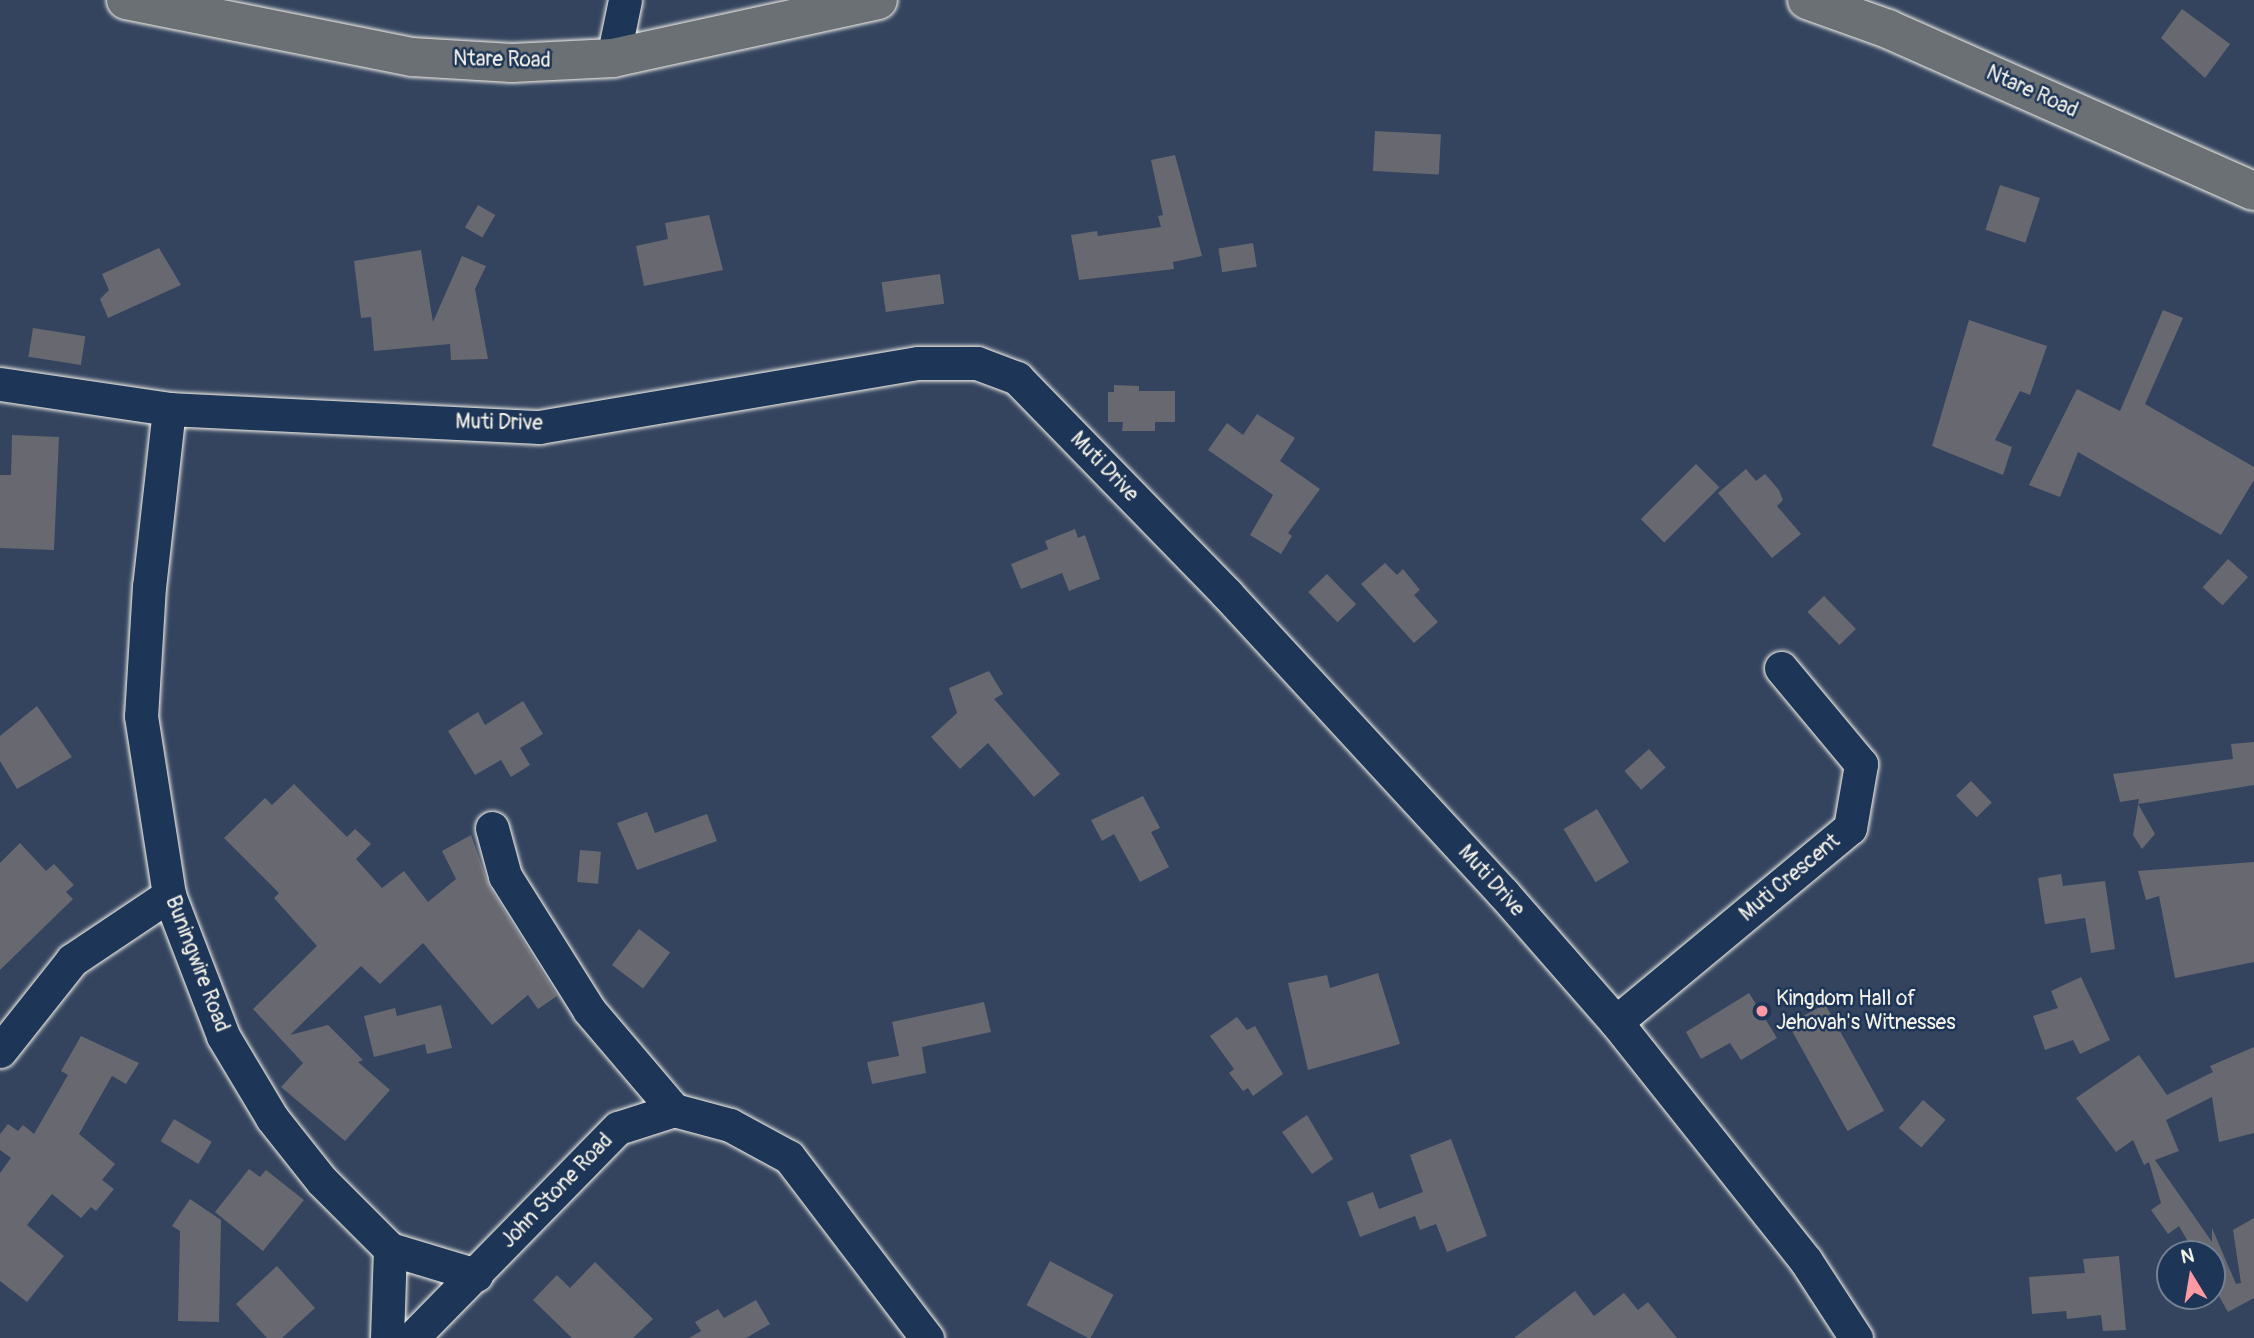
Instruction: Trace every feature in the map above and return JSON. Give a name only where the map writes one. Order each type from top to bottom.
[{"type":"main road","name":"Ntare Road","points":[[126,0],[412,57],[512,63],[613,58],[878,0]]},
{"type":"main road","name":"Ntare Road","points":[[1807,0],[1888,29],[2254,191]]},
{"type":"street","points":[[613,58],[625,0]]},
{"type":"street","name":"Muti Drive","points":[[0,384],[169,409],[539,427],[918,363],[977,363],[1017,378],[1246,614],[1616,1022],[1806,1261],[1856,1338]]},
{"type":"street","name":"Buningwire Road","points":[[169,409],[149,586],[141,716],[169,895],[223,1036],[272,1118],[322,1181],[390,1249],[476,1275]]},
{"type":"street","name":"Muti Crescent","points":[[1616,1022],[1850,828],[1861,764],[1781,668]]},
{"type":"street","points":[[492,828],[505,876],[582,999],[674,1110],[730,1125],[789,1157],[927,1338]]},
{"type":"street","points":[[0,1051],[72,960],[169,895]]},
{"type":"street","name":"John Stone Road","points":[[412,1338],[618,1128],[674,1110]]},
{"type":"street","points":[[387,1338],[390,1249]]},
{"type":"building","points":[[2182,9],[2230,44],[2205,78],[2161,38]]},
{"type":"building","points":[[1375,131],[1441,134],[1439,174],[1373,171]]},
{"type":"building","points":[[1175,155],[1202,256],[1173,262],[1174,269],[1079,280],[1071,235],[1097,231],[1098,236],[1161,227],[1158,216],[1163,215],[1151,160]]},
{"type":"building","points":[[2000,185],[2040,198],[2025,243],[1985,230]]},
{"type":"building","points":[[478,205],[495,215],[482,238],[465,228]]},
{"type":"building","points":[[709,215],[723,270],[644,286],[636,246],[668,239],[665,223]]},
{"type":"building","points":[[1253,243],[1257,267],[1222,272],[1218,248]]},
{"type":"building","points":[[159,248],[181,285],[108,318],[100,299],[109,290],[102,274]]},
{"type":"building","points":[[421,250],[433,322],[462,256],[486,266],[475,289],[488,359],[451,360],[450,344],[374,351],[371,317],[361,318],[354,261]]},
{"type":"building","points":[[940,274],[944,304],[886,312],[882,282]]},
{"type":"building","points":[[2163,310],[2183,318],[2145,404],[2254,467],[2254,480],[2221,535],[2078,452],[2060,497],[2029,485],[2077,389],[2120,411]]},
{"type":"building","points":[[1969,320],[2047,346],[2030,395],[2020,391],[1995,440],[2012,447],[2003,475],[1932,446]]},
{"type":"building","points":[[33,328],[85,336],[81,365],[28,357]]},
{"type":"building","points":[[1114,385],[1139,386],[1139,391],[1175,391],[1175,422],[1155,422],[1155,431],[1122,431],[1123,422],[1108,422],[1108,392],[1114,392]]},
{"type":"building","points":[[1257,414],[1295,438],[1280,461],[1320,489],[1288,533],[1292,536],[1281,554],[1250,535],[1273,495],[1208,450],[1227,423],[1243,435]]},
{"type":"building","points":[[12,435],[59,437],[54,550],[0,548],[0,475],[11,475]]},
{"type":"building","points":[[1696,464],[1719,487],[1664,542],[1641,519]]},
{"type":"building","points":[[1746,469],[1756,481],[1765,474],[1779,490],[1783,500],[1777,506],[1801,534],[1772,558],[1718,493]]},
{"type":"building","points":[[1075,529],[1078,538],[1085,535],[1100,579],[1069,591],[1062,573],[1021,589],[1011,564],[1048,549],[1045,541]]},
{"type":"building","points":[[2228,559],[2248,577],[2223,605],[2203,587]]},
{"type":"building","points":[[1385,563],[1397,575],[1403,569],[1420,590],[1414,595],[1438,622],[1414,643],[1361,584]]},
{"type":"building","points":[[1327,574],[1356,604],[1337,622],[1308,592]]},
{"type":"building","points":[[1824,596],[1856,629],[1839,645],[1807,612]]},
{"type":"building","points":[[989,671],[1003,694],[994,699],[1060,774],[1034,797],[988,743],[960,769],[931,737],[957,713],[949,688]]},
{"type":"building","points":[[523,701],[543,734],[520,748],[530,765],[511,777],[501,760],[475,775],[448,731],[478,712],[485,725]]},
{"type":"building","points":[[37,706],[72,757],[17,789],[0,761],[0,736]]},
{"type":"building","points":[[2254,742],[2254,785],[2138,804],[2139,799],[2120,802],[2113,774],[2233,759],[2231,744]]},
{"type":"building","points":[[1649,749],[1666,768],[1641,790],[1624,771]]},
{"type":"building","points":[[1971,781],[1992,803],[1977,817],[1956,796]]},
{"type":"building","points":[[294,784],[347,837],[355,829],[371,844],[356,859],[382,888],[404,871],[428,902],[456,879],[442,851],[471,835],[489,886],[557,996],[538,1009],[528,995],[492,1025],[423,943],[380,984],[361,966],[290,1035],[328,1025],[363,1060],[358,1062],[390,1090],[345,1141],[281,1087],[303,1063],[253,1009],[317,946],[274,898],[279,893],[224,838],[265,798],[272,805]]},
{"type":"building","points":[[1143,796],[1160,828],[1151,832],[1169,867],[1140,882],[1114,834],[1102,841],[1091,820]]},
{"type":"building","points":[[2138,804],[2155,834],[2142,849],[2133,835]]},
{"type":"building","points":[[1597,809],[1629,862],[1596,882],[1564,829]]},
{"type":"building","points":[[647,812],[655,833],[707,814],[717,841],[637,870],[617,823]]},
{"type":"building","points":[[20,843],[46,871],[54,864],[74,885],[66,892],[73,899],[0,970],[0,863]]},
{"type":"building","points":[[580,850],[601,852],[598,884],[577,882]]},
{"type":"building","points":[[2254,862],[2254,962],[2175,978],[2159,896],[2146,900],[2138,871]]},
{"type":"building","points":[[2061,874],[2063,886],[2105,881],[2115,949],[2091,953],[2085,918],[2045,924],[2038,878]]},
{"type":"building","points":[[639,929],[670,952],[643,988],[612,965]]},
{"type":"building","points":[[1378,973],[1400,1044],[1308,1070],[1288,983],[1327,975],[1330,988]]},
{"type":"building","points":[[2081,977],[2110,1040],[2080,1054],[2073,1040],[2045,1050],[2033,1016],[2058,1008],[2051,991]]},
{"type":"building","points":[[1749,993],[1777,1038],[1741,1060],[1730,1043],[1701,1059],[1686,1032]]},
{"type":"building","points":[[984,1002],[991,1032],[922,1047],[926,1073],[872,1084],[867,1062],[899,1056],[892,1022]]},
{"type":"building","points":[[1825,1004],[1884,1111],[1847,1131],[1788,1024]]},
{"type":"building","points":[[441,1005],[452,1048],[427,1054],[425,1044],[374,1057],[364,1016],[395,1008],[397,1016]]},
{"type":"building","points":[[1237,1017],[1247,1030],[1255,1026],[1283,1074],[1253,1096],[1248,1088],[1243,1091],[1229,1073],[1234,1069],[1210,1036]]},
{"type":"building","points":[[81,1036],[139,1063],[126,1084],[112,1076],[79,1134],[115,1164],[102,1180],[114,1189],[96,1211],[91,1207],[81,1218],[52,1194],[27,1225],[64,1256],[27,1302],[0,1281],[0,1173],[11,1158],[0,1150],[0,1134],[8,1124],[18,1131],[23,1125],[34,1134],[68,1075],[61,1071]]},
{"type":"building","points":[[2254,1047],[2254,1133],[2219,1142],[2212,1097],[2166,1120],[2179,1151],[2155,1160],[2211,1240],[2187,1240],[2179,1226],[2168,1234],[2151,1210],[2161,1203],[2149,1162],[2144,1165],[2133,1140],[2116,1152],[2076,1098],[2139,1055],[2167,1095],[2213,1072],[2210,1066]]},
{"type":"building","points":[[1923,1100],[1946,1120],[1921,1148],[1899,1128]]},
{"type":"building","points":[[1307,1115],[1333,1159],[1312,1174],[1282,1132]]},
{"type":"building","points":[[174,1119],[212,1142],[198,1164],[161,1141]]},
{"type":"building","points":[[1451,1139],[1487,1236],[1447,1252],[1436,1224],[1420,1230],[1415,1216],[1360,1237],[1347,1202],[1373,1192],[1379,1209],[1423,1192],[1410,1155]]},
{"type":"building","points":[[249,1169],[260,1177],[266,1170],[304,1200],[263,1251],[215,1212]]},
{"type":"building","points":[[190,1199],[221,1220],[219,1322],[178,1321],[180,1231],[172,1226]]},
{"type":"building","points":[[2254,1218],[2254,1298],[2228,1312],[2226,1261],[2236,1284],[2241,1283],[2233,1230]]},
{"type":"building","points":[[2212,1228],[2217,1240],[2212,1240]]},
{"type":"building","points":[[2119,1256],[2126,1330],[2103,1331],[2101,1315],[2067,1319],[2066,1311],[2032,1314],[2029,1277],[2085,1273],[2083,1259]]},
{"type":"building","points":[[1050,1261],[1114,1295],[1091,1338],[1027,1305]]},
{"type":"building","points":[[595,1262],[653,1319],[633,1338],[572,1338],[533,1300],[557,1275],[570,1288]]},
{"type":"building","points":[[277,1266],[315,1308],[282,1338],[267,1338],[236,1304]]},
{"type":"building","points":[[1575,1291],[1594,1316],[1624,1293],[1638,1310],[1648,1302],[1677,1338],[1514,1338]]},
{"type":"building","points":[[756,1300],[770,1324],[746,1338],[689,1338],[701,1331],[695,1322],[718,1309],[724,1318]]},
{"type":"place","name":"Kingdom Hall of Jehovah's Witnesses","points":[[1762,1011]]}]
